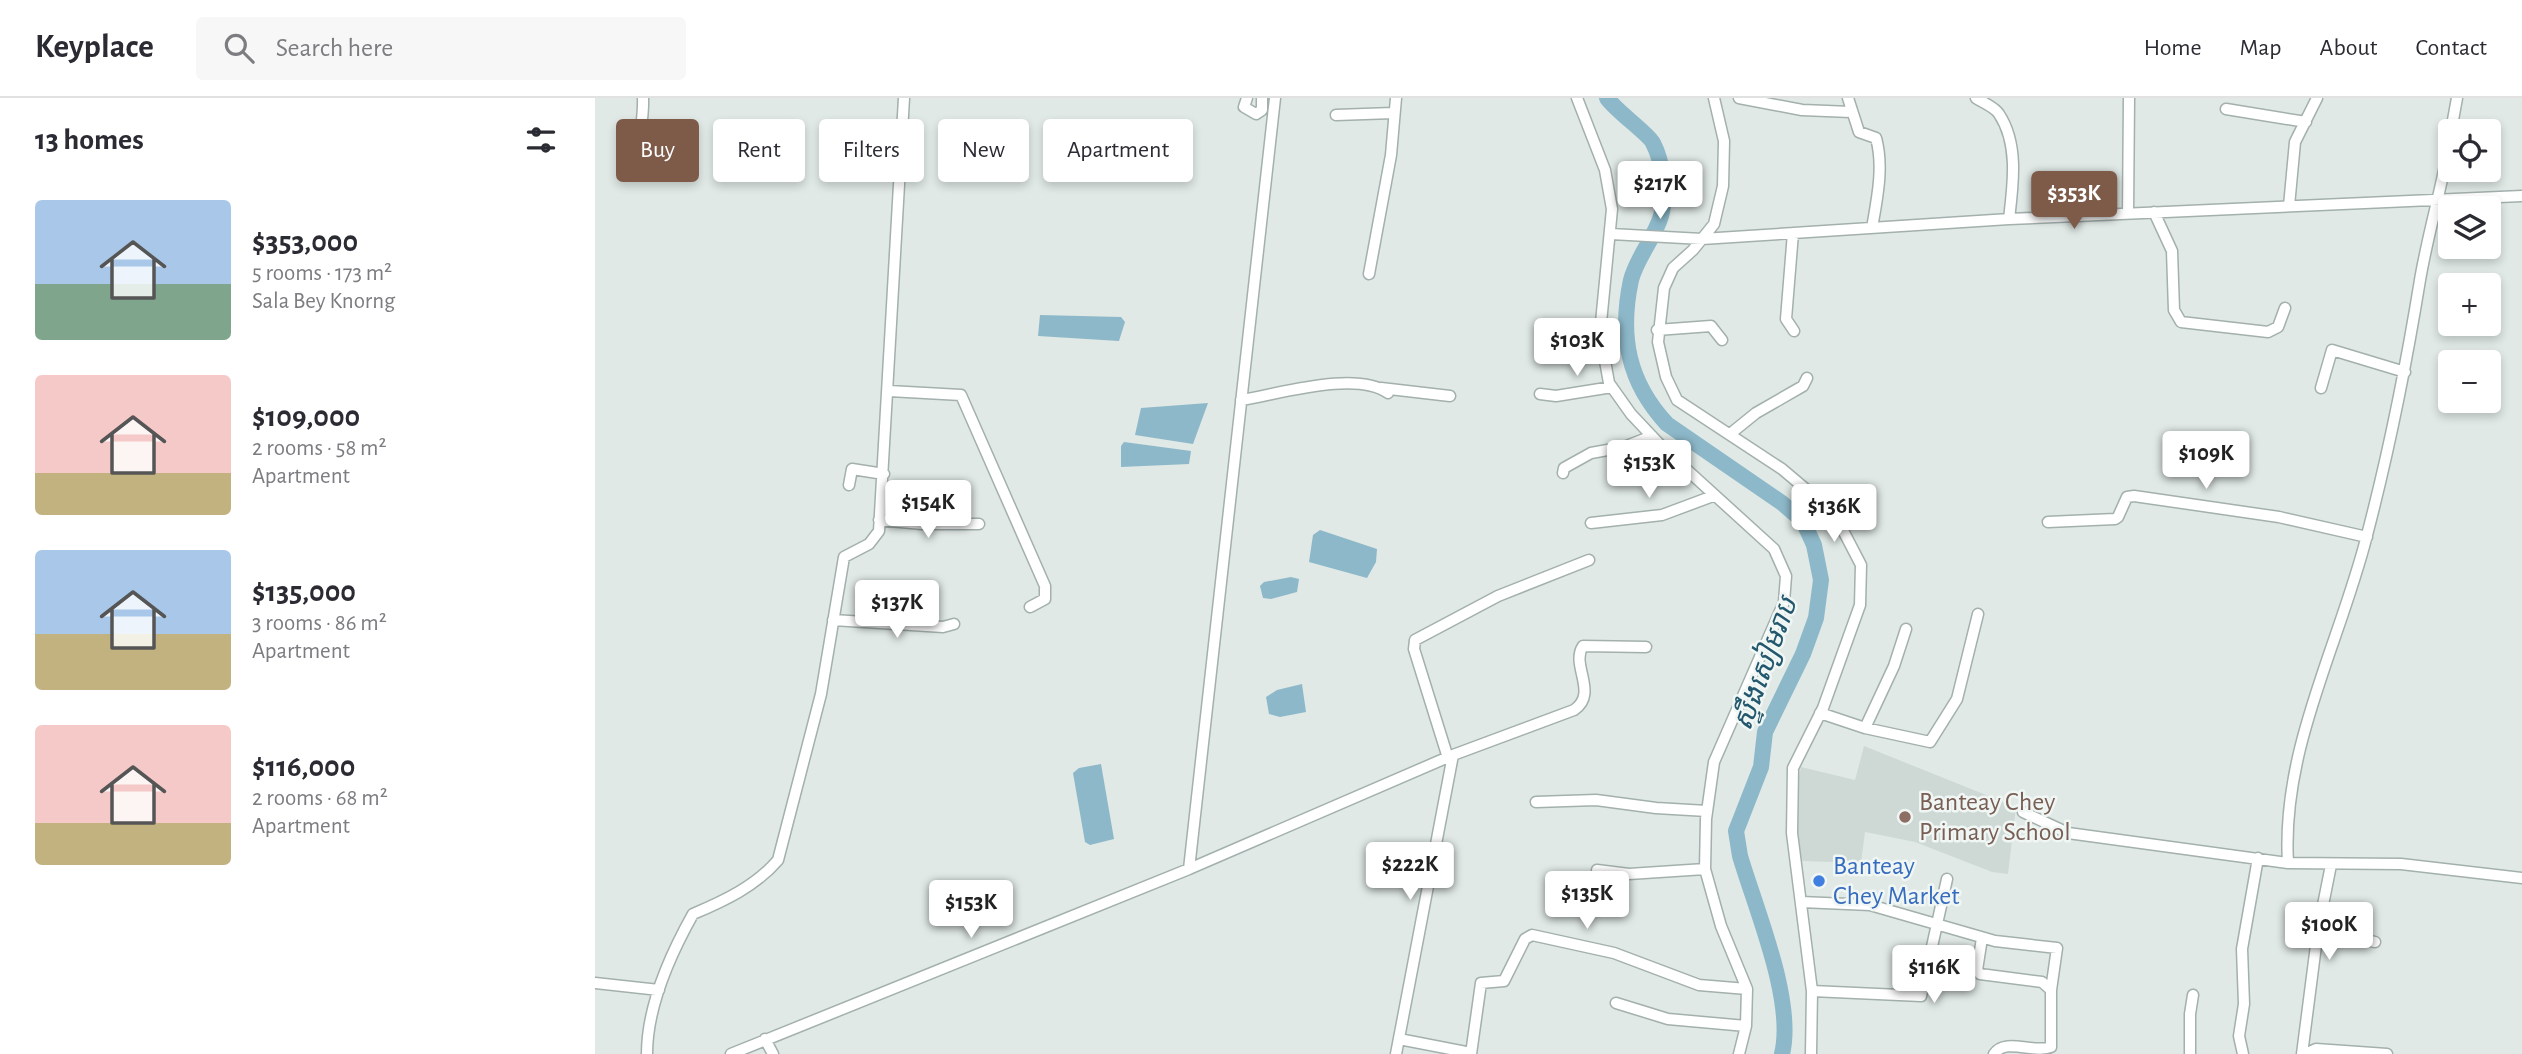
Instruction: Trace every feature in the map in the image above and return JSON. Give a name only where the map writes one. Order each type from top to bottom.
[{"type":"street","points":[[643,98],[643,119]]},
{"type":"street","points":[[647,1054],[649,1023],[659,990],[693,914],[727,899],[769,870],[778,860],[821,694],[844,557],[876,538],[884,474],[889,391],[890,301],[904,98]]},
{"type":"street","points":[[1247,98],[1244,107],[1256,114],[1262,110],[1262,98]]},
{"type":"street","points":[[1189,869],[1275,98]]},
{"type":"street","points":[[1370,274],[1391,155],[1396,98]]},
{"type":"street","points":[[1577,98],[1605,170],[1612,209],[1600,333],[1612,387],[1652,436],[1713,496],[1774,549],[1783,565],[1786,583],[1784,602],[1714,762],[1707,811],[1705,869],[1721,926],[1747,989],[1746,1026],[1741,1054]]},
{"type":"street","points":[[1714,98],[1724,141],[1725,168],[1714,224],[1697,239],[1673,268],[1664,288],[1657,330],[1666,377],[1677,400],[1730,433],[1801,484],[1834,513],[1861,565],[1860,605],[1821,713],[1793,768],[1792,832],[1812,990],[1811,1054]]},
{"type":"street","points":[[1739,98],[1801,110],[1851,112]]},
{"type":"street","points":[[1848,98],[1859,132],[1876,138],[1879,149],[1872,228]]},
{"type":"street","points":[[1976,98],[1999,112],[2011,148],[2014,173],[2009,219]]},
{"type":"street","points":[[2128,213],[2129,98]]},
{"type":"street","points":[[2289,206],[2295,142],[2317,98]]},
{"type":"street","points":[[2453,119],[2457,98]]},
{"type":"street","points":[[2226,109],[2306,122]]},
{"type":"street","points":[[1336,115],[1393,113]]},
{"type":"street","points":[[2501,197],[2522,196]]},
{"type":"street","points":[[1611,234],[1697,239],[2009,219],[2438,200]]},
{"type":"street","points":[[2154,212],[2172,251],[2174,310],[2181,322],[2268,332],[2278,327],[2285,308]]},
{"type":"street","points":[[2281,861],[2287,842],[2287,803],[2302,743],[2367,537],[2405,372],[2421,278],[2438,215]]},
{"type":"street","points":[[1793,233],[1786,318],[1794,331]]},
{"type":"street","points":[[1657,330],[1711,326],[1723,340]]},
{"type":"street","points":[[2321,388],[2332,350],[2405,372]]},
{"type":"street","points":[[1730,433],[1756,413],[1803,386],[1807,378]]},
{"type":"street","points":[[1241,400],[1347,383],[1384,391],[1450,396]]},
{"type":"street","points":[[1540,394],[1556,396],[1612,387]]},
{"type":"street","points":[[889,391],[961,395],[1045,586],[1045,599],[1030,607]]},
{"type":"street","points":[[1563,473],[1564,468],[1578,458],[1652,436]]},
{"type":"street","points":[[849,485],[852,469],[884,474]]},
{"type":"street","points":[[2048,522],[2115,519],[2129,495],[2279,517],[2367,537]]},
{"type":"street","points":[[1591,523],[1662,515],[1713,496]]},
{"type":"street","points":[[879,520],[930,525],[979,524]]},
{"type":"street","points":[[1397,1054],[1450,756],[1414,649],[1415,640],[1498,596],[1589,560]]},
{"type":"street","points":[[1821,713],[1865,728],[1906,735],[1926,742],[1935,737],[1957,699],[1978,614]]},
{"type":"street","points":[[833,620],[943,627],[954,624]]},
{"type":"street","points":[[1865,728],[1894,666],[1906,629]]},
{"type":"street","points":[[731,1054],[1189,869],[1450,756],[1581,705],[1585,690],[1579,653],[1583,646],[1646,647]]},
{"type":"street","points":[[1536,802],[1596,800],[1707,811]]},
{"type":"street","points":[[2023,812],[2068,833],[2258,859],[2331,865],[2401,864],[2522,878]]},
{"type":"street","points":[[2243,1054],[2239,1036],[2244,1004],[2242,949],[2258,859]]},
{"type":"street","points":[[2331,865],[2318,930],[2303,1054],[2316,1049],[2387,1054]]},
{"type":"street","points":[[1597,870],[1629,874],[1705,869]]},
{"type":"street","points":[[1812,990],[1921,996],[1947,879]]},
{"type":"street","points":[[1801,902],[1870,905],[1982,938],[2057,948],[2051,990],[2051,1047],[2039,1050],[2006,1047],[1997,1049],[1994,1054]]},
{"type":"street","points":[[2318,930],[2375,942]]},
{"type":"street","points":[[1399,1039],[1471,1054],[1481,983],[1504,981],[1528,936],[1548,936],[1614,953],[1699,985],[1747,989]]},
{"type":"street","points":[[1982,938],[1977,970],[1980,974],[2042,982],[2051,990]]},
{"type":"street","points":[[595,984],[659,990]]},
{"type":"street","points":[[2190,1054],[2193,995]]},
{"type":"street","points":[[1616,1003],[1668,1019],[1746,1026]]},
{"type":"street","points":[[765,1040],[773,1054]]},
{"type":"shaded area","name":"Banteay Chey Primary School","points":[[1864,746],[2016,807],[2008,874],[1992,872],[1915,842],[1865,832],[1861,863],[1802,861],[1796,827],[1796,791],[1801,767],[1855,780]]},
{"type":"water","points":[[1040,315],[1121,317],[1125,322],[1119,341],[1038,336]]},
{"type":"water","points":[[1208,403],[1193,444],[1135,435],[1141,408]]},
{"type":"water","points":[[1124,442],[1191,451],[1189,464],[1121,467],[1121,446]]},
{"type":"water","points":[[1320,530],[1377,549],[1376,562],[1367,578],[1309,562],[1313,535]]},
{"type":"water","points":[[1291,577],[1299,579],[1297,592],[1271,599],[1263,598],[1260,586],[1264,582]]},
{"type":"water","points":[[1302,684],[1306,712],[1280,717],[1269,714],[1266,697],[1277,690]]},
{"type":"water","points":[[1101,764],[1114,839],[1090,845],[1085,842],[1073,773],[1079,768]]},
{"type":"waterway","name":"ស្ទឹងសៀមរាប","points":[[1607,98],[1653,143],[1663,179],[1661,216],[1631,280],[1626,320],[1635,375],[1643,392],[1667,424],[1782,503],[1803,521],[1814,545],[1821,580],[1816,618],[1803,654],[1765,732],[1761,767],[1736,831],[1740,856],[1779,982],[1785,1032],[1782,1054]]},
{"type":"place","name":"Banteay Chey Primary School","points":[[1905,817]]},
{"type":"place","name":"Banteay Chey Market","points":[[1819,881]]}]
